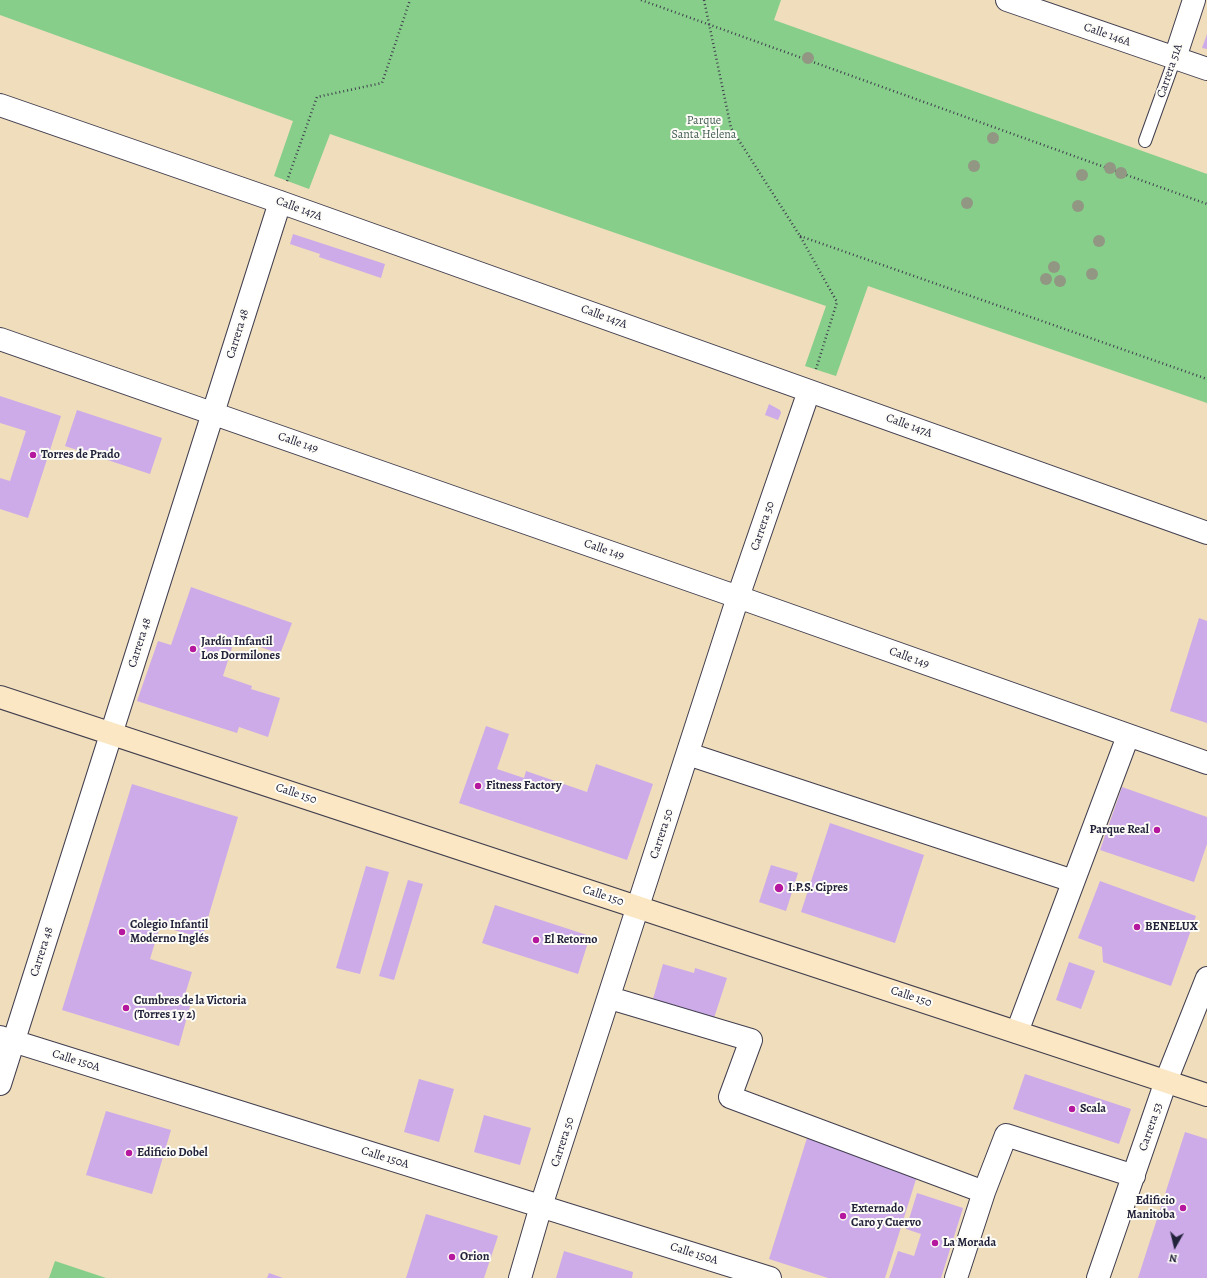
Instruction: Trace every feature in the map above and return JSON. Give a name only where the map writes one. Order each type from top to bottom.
[{"type":"street","name":"Calle 146A","points":[[1007,0],[1039,5],[1207,69]]},
{"type":"street","name":"Carrera 51A","points":[[1175,58],[1194,0]]},
{"type":"street","name":"Calle 147A","points":[[0,105],[280,202],[1207,533]]},
{"type":"street","name":"Carrera 48","points":[[0,1084],[7,1039],[111,733],[280,202]]},
{"type":"street","name":"Calle 149","points":[[0,339],[1207,763]]},
{"type":"street","name":"Carrera 50","points":[[520,1278],[541,1206],[610,998],[738,597],[809,391]]},
{"type":"street","name":"Calle 150","points":[[0,697],[1207,1095]]},
{"type":"street","points":[[1017,1032],[1128,736]]},
{"type":"street","points":[[688,754],[1073,881]]},
{"type":"street","name":"Carrera 53","points":[[1098,1278],[1166,1081],[1207,978]]},
{"type":"street","points":[[610,998],[751,1040],[730,1097],[984,1192]]},
{"type":"street","name":"Calle 150A","points":[[7,1039],[770,1278]]},
{"type":"street","points":[[956,1278],[984,1192],[1006,1135],[1134,1176]]},
{"type":"lane","name":"Carrera 51A","points":[[1145,141],[1175,58]]},
{"type":"path","points":[[280,202],[317,97],[382,83],[410,0]]},
{"type":"path","points":[[641,0],[1207,204]]},
{"type":"path","points":[[704,0],[731,128],[800,236],[837,302],[809,391]]},
{"type":"path","points":[[800,236],[1207,379]]},
{"type":"green space","name":"Parque Santa Helena","points":[[0,0],[781,0],[774,20],[1207,174],[1207,403],[868,286],[836,376],[805,366],[826,306],[330,134],[309,189],[274,176],[293,121],[0,15]]},
{"type":"green space","points":[[55,1261],[106,1278],[49,1278]]},
{"type":"building","points":[[1207,34],[1207,49],[1202,48]]},
{"type":"building","points":[[293,234],[385,264],[381,278],[319,257],[320,254],[290,244]]},
{"type":"building","name":"Torres de Prado","points":[[0,396],[61,416],[28,518],[0,509],[0,478],[10,481],[26,431],[0,423]]},
{"type":"building","points":[[769,404],[780,410],[781,413],[778,420],[765,415]]},
{"type":"building","points":[[77,410],[162,438],[150,474],[65,446]]},
{"type":"building","points":[[191,587],[292,623],[280,654],[235,638],[223,676],[252,686],[251,689],[280,698],[268,737],[239,727],[237,733],[137,701],[158,641],[171,645]]},
{"type":"building","points":[[1199,618],[1207,621],[1207,723],[1170,711]]},
{"type":"building","points":[[486,726],[509,734],[497,769],[524,778],[526,771],[587,792],[596,764],[653,784],[627,860],[459,803]]},
{"type":"building","points":[[132,784],[238,817],[202,938],[160,926],[150,959],[192,972],[182,1004],[190,1006],[179,1046],[62,1010]]},
{"type":"building","name":"Parque Real","points":[[1122,787],[1207,817],[1207,844],[1194,882],[1100,850]]},
{"type":"building","points":[[830,823],[924,855],[895,943],[801,912]]},
{"type":"building","name":"I.P.S. Cipres","points":[[771,865],[798,873],[786,911],[759,902]]},
{"type":"building","points":[[366,866],[389,872],[360,974],[336,968]]},
{"type":"building","points":[[408,880],[423,884],[394,980],[379,976]]},
{"type":"building","name":"BENELUX","points":[[1100,881],[1196,916],[1171,986],[1103,962],[1102,947],[1078,938]]},
{"type":"building","name":"El Retorno","points":[[495,905],[590,936],[578,974],[482,943]]},
{"type":"building","points":[[1069,962],[1095,971],[1081,1009],[1056,1000]]},
{"type":"building","points":[[663,964],[694,973],[695,968],[727,978],[714,1018],[653,999]]},
{"type":"building","name":"Scala","points":[[1025,1074],[1131,1109],[1119,1144],[1013,1109]]},
{"type":"building","points":[[419,1079],[454,1089],[439,1142],[404,1132]]},
{"type":"building","name":"Edificio Dobel","points":[[106,1111],[171,1130],[152,1194],[86,1175]]},
{"type":"building","points":[[484,1115],[531,1128],[520,1165],[474,1152]]},
{"type":"building","name":"Edificio Manitoba","points":[[1185,1132],[1207,1139],[1207,1278],[1138,1278]]},
{"type":"building","name":"Externado Caro y Cuervo","points":[[807,1138],[918,1173],[885,1278],[828,1278],[769,1259]]},
{"type":"building","name":"La Morada","points":[[917,1193],[963,1208],[941,1278],[889,1278],[898,1251],[914,1256],[921,1234],[906,1229]]},
{"type":"building","name":"Orion","points":[[426,1214],[498,1236],[484,1278],[406,1278]]},
{"type":"building","points":[[564,1251],[633,1272],[632,1278],[556,1278]]},
{"type":"building","points":[[269,1273],[283,1278],[267,1278]]},
{"type":"place","name":"Torres de Prado","points":[[33,455]]},
{"type":"place","name":"Jardín Infantil Los Dormilones","points":[[193,649]]},
{"type":"place","name":"Fitness Factory","points":[[478,786]]},
{"type":"place","name":"Parque Real","points":[[1157,830]]},
{"type":"place","name":"I.P.S. Cipres","points":[[779,888]]},
{"type":"place","name":"BENELUX","points":[[1137,927]]},
{"type":"place","name":"Colegio Infantil Moderno Inglés","points":[[122,932]]},
{"type":"place","name":"El Retorno","points":[[536,940]]},
{"type":"place","name":"Cumbres de la Victoria (Torres 1 y 2)","points":[[126,1008]]},
{"type":"place","name":"Scala","points":[[1072,1109]]},
{"type":"place","name":"Edificio Dobel","points":[[129,1153]]},
{"type":"place","name":"Edificio Manitoba","points":[[1183,1208]]},
{"type":"place","name":"Externado Caro y Cuervo","points":[[843,1216]]},
{"type":"place","name":"La Morada","points":[[935,1243]]},
{"type":"place","name":"Orion","points":[[452,1257]]}]
